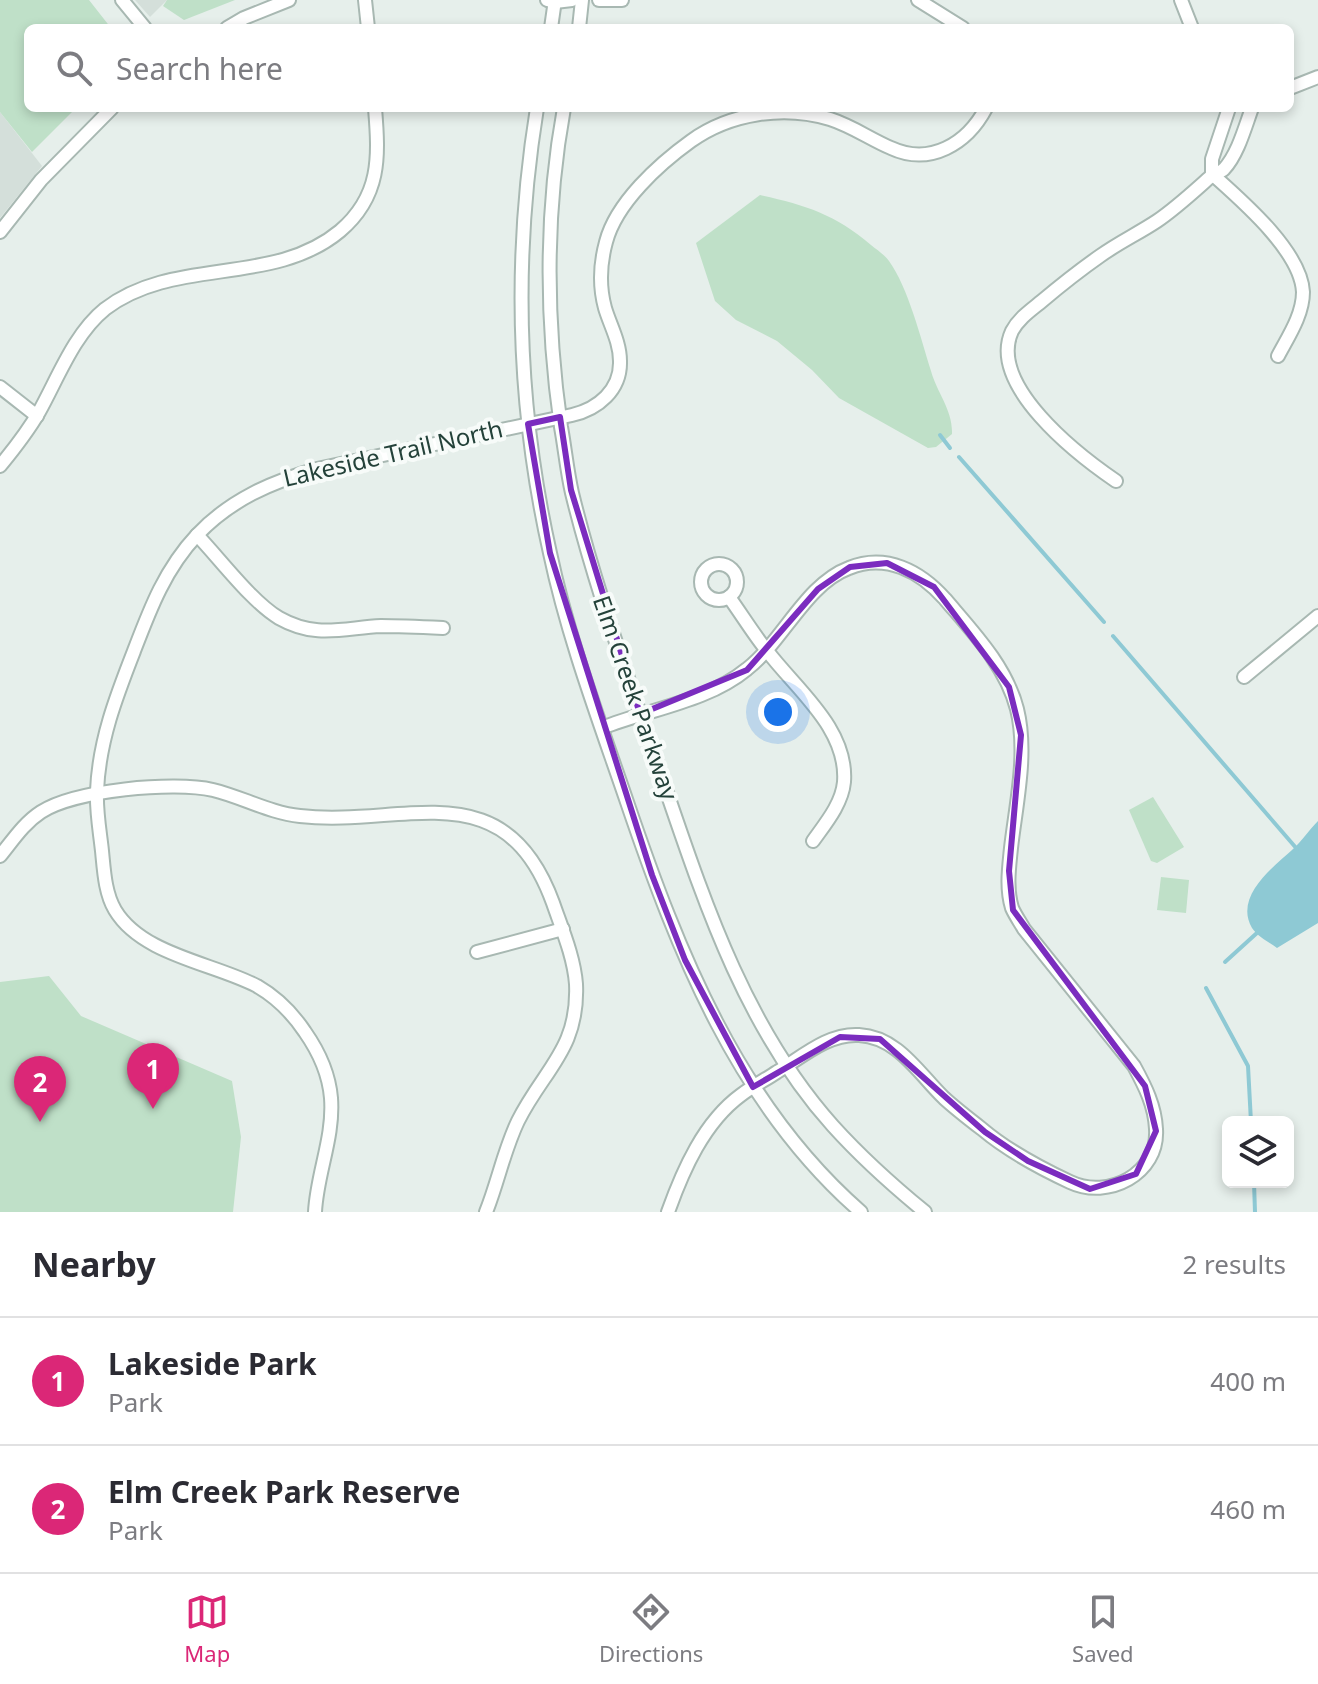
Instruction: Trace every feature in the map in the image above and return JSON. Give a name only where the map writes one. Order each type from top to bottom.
[{"type":"street","points":[[122,0],[142,24]]},
{"type":"street","points":[[234,24],[289,0]]},
{"type":"street","points":[[365,0],[368,24]]},
{"type":"street","points":[[551,24],[552,1],[572,0]]},
{"type":"street","points":[[579,24],[582,0]]},
{"type":"street","points":[[599,0],[622,0]]},
{"type":"street","points":[[918,0],[957,24]]},
{"type":"street","points":[[1181,0],[1190,24]]},
{"type":"street","points":[[1294,86],[1318,77]]},
{"type":"street","points":[[0,232],[41,180],[108,112]]},
{"type":"street","points":[[0,466],[37,416],[84,332],[104,310],[121,299],[165,281],[272,264],[295,257],[315,249],[346,225],[363,206],[377,162],[379,146],[375,112]]},
{"type":"street","name":"Elm Creek Parkway","points":[[536,112],[525,198],[521,265],[528,424],[550,553],[573,641],[652,875],[685,960],[726,1042],[753,1087],[817,1169],[861,1212]]},
{"type":"street","name":"Elm Creek Parkway","points":[[564,112],[551,229],[550,304],[555,382],[571,490],[640,714],[692,867],[732,967],[761,1022],[788,1066],[831,1124],[879,1174],[925,1212]]},
{"type":"street","name":"Lakeside Trail North","points":[[315,1212],[332,1122],[331,1095],[325,1069],[314,1045],[280,1003],[259,987],[153,944],[123,921],[115,909],[106,882],[97,794],[101,753],[109,717],[152,601],[172,566],[197,535],[221,513],[280,479],[332,465],[579,414],[595,407],[614,384],[620,360],[605,308],[601,272],[606,238],[621,209],[635,191],[690,141],[722,124],[745,117],[794,112],[833,120],[893,150],[921,155],[947,149],[960,141],[983,112]]},
{"type":"street","points":[[1228,112],[1212,159],[1212,174],[1275,237],[1300,276],[1303,291],[1301,305],[1278,356]]},
{"type":"street","points":[[1116,481],[1058,434],[1035,409],[1009,370],[1008,343],[1020,319],[1041,302],[1101,255],[1179,205],[1212,174],[1223,170],[1240,141],[1251,112]]},
{"type":"street","points":[[0,387],[37,416]]},
{"type":"street","points":[[197,535],[262,604],[295,625],[314,631],[336,632],[380,626],[443,628]]},
{"type":"street","points":[[602,728],[722,685],[747,670],[834,575],[867,562],[887,563],[921,575],[983,644],[1009,687],[1017,710],[1021,735],[1009,871],[1013,910],[1024,929],[1093,1013],[1139,1076],[1153,1108],[1156,1131],[1146,1163],[1122,1183],[1090,1189],[1073,1184],[1028,1161],[985,1132],[945,1099],[898,1049],[880,1039],[859,1035],[840,1037],[819,1046],[738,1097],[702,1139],[668,1212]]},
{"type":"street","points":[[729,597],[767,651],[821,714],[839,749],[844,783],[830,818],[813,841]]},
{"type":"street","points":[[1244,677],[1318,616]]},
{"type":"street","points":[[0,856],[25,825],[59,803],[97,794],[187,785],[235,795],[289,815],[321,819],[450,812],[473,817],[513,839],[529,855],[544,878],[563,929],[576,983],[570,1034],[560,1057],[518,1121],[486,1212]]},
{"type":"street","points":[[477,952],[563,929]]},
{"type":"highlighted area","points":[[560,417],[571,490],[640,714],[747,670],[818,589],[850,567],[887,563],[934,587],[1009,687],[1021,735],[1009,871],[1013,910],[1145,1086],[1156,1131],[1136,1174],[1090,1189],[1028,1161],[985,1132],[880,1039],[840,1037],[753,1087],[685,960],[652,875],[550,553],[528,424]]},
{"type":"shaded area","points":[[135,0],[167,0],[150,17]]},
{"type":"shaded area","points":[[0,112],[42,166],[0,218]]},
{"type":"green space","points":[[0,0],[89,0],[108,24],[24,24],[24,112],[72,112],[32,152],[0,112]]},
{"type":"green space","points":[[167,0],[235,0],[184,20],[163,6]]},
{"type":"green space","points":[[760,195],[832,218],[858,234],[889,261],[908,299],[950,417],[952,434],[936,447],[928,448],[839,398],[777,341],[736,320],[715,301],[696,243]]},
{"type":"green space","points":[[1153,797],[1184,847],[1157,863],[1151,861],[1129,810]]},
{"type":"green space","points":[[1161,877],[1189,880],[1186,913],[1157,910]]},
{"type":"green space","points":[[49,976],[81,1016],[232,1081],[241,1137],[233,1212],[0,1212],[0,982]]},
{"type":"water","points":[[1318,821],[1318,923],[1277,948],[1252,928],[1248,916],[1251,894],[1266,874],[1296,847]]},
{"type":"waterway","points":[[940,435],[950,448]]},
{"type":"waterway","points":[[959,457],[1104,622]]},
{"type":"waterway","points":[[1113,636],[1297,849]]},
{"type":"waterway","points":[[1225,962],[1258,932]]},
{"type":"waterway","points":[[1206,988],[1248,1066],[1251,1116]]},
{"type":"waterway","points":[[1254,1188],[1255,1212]]},
{"type":"place","name":"Lakeside Park","points":[[153,1109]]},
{"type":"place","name":"Elm Creek Park Reserve","points":[[40,1122]]}]
